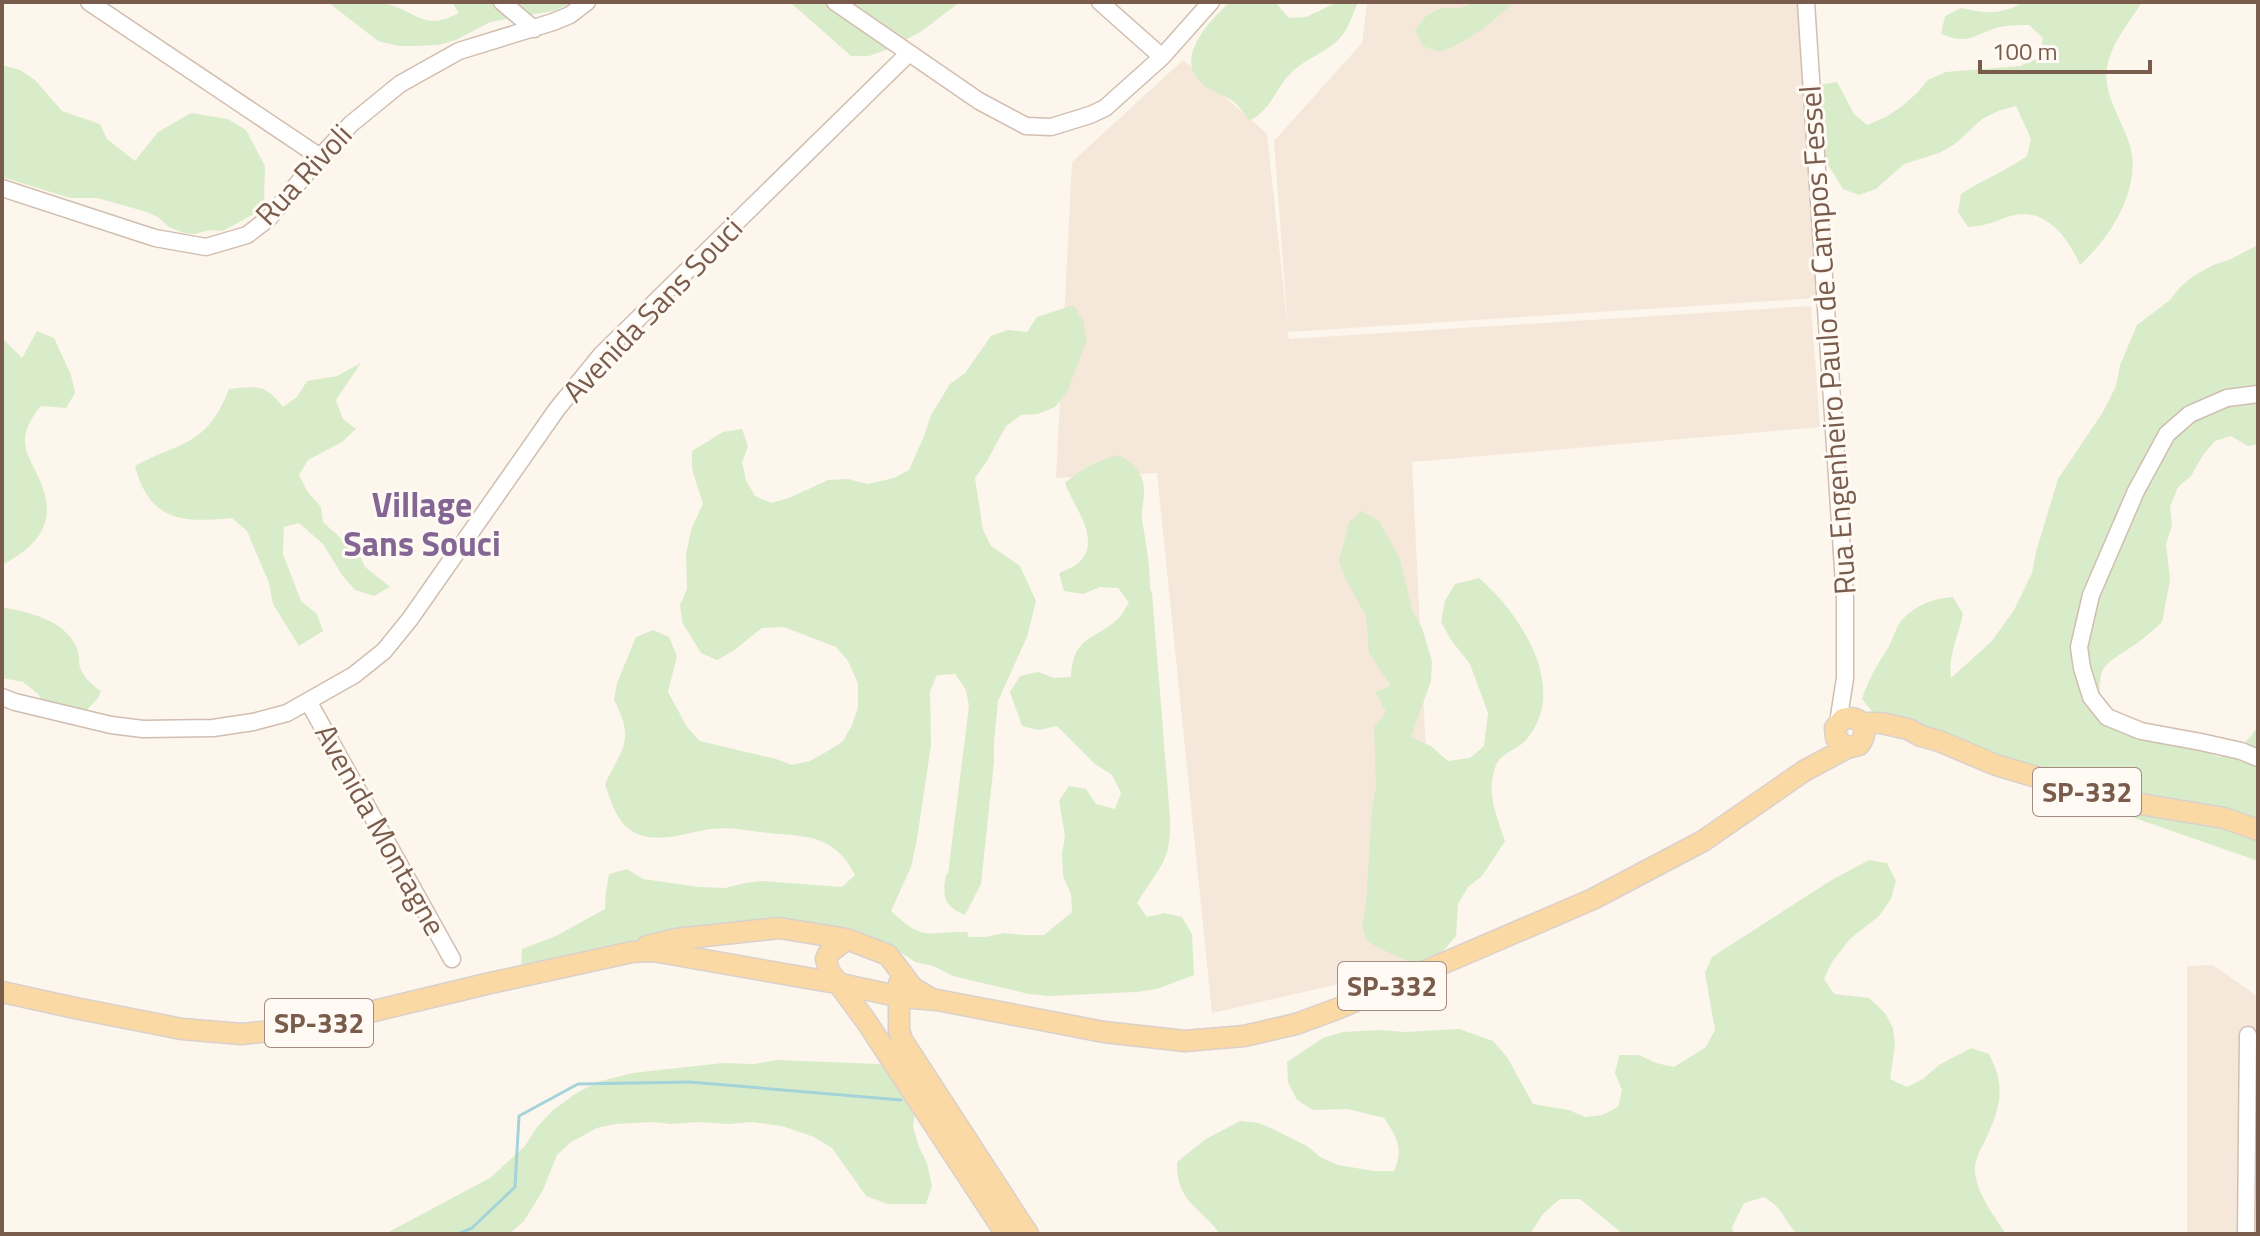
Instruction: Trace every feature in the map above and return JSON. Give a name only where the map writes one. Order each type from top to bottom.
[{"type":"main road","name":"SP-332","points":[[632,952],[663,952],[1104,1032],[1185,1041],[1244,1036],[1296,1024],[1388,988],[1593,899],[1703,841],[1804,771],[1821,747],[1850,732],[1892,737],[1921,736],[1996,765],[2063,785],[2148,806],[2224,818],[2258,830]]},
{"type":"main road","name":"SP-332","points":[[2,992],[182,1029],[242,1034],[341,1019],[632,952],[655,943],[779,928],[847,939],[883,953],[913,988],[929,1000]]},
{"type":"main road","points":[[847,939],[833,948],[826,959],[829,971],[866,1021],[1006,1234]]},
{"type":"main road","points":[[836,983],[881,984],[895,965]]},
{"type":"main road","points":[[895,965],[901,997],[902,1040],[1028,1234]]},
{"type":"main road","points":[[900,1022],[912,1007],[929,1000]]},
{"type":"street","points":[[89,2],[320,157]]},
{"type":"street","points":[[502,2],[534,29]]},
{"type":"street","name":"Rua Rivoli","points":[[2,188],[155,238],[206,247],[247,235],[269,218],[351,124],[414,75],[459,51],[570,15],[587,2]]},
{"type":"street","points":[[835,2],[979,101],[1026,126],[1051,127],[1081,119],[1105,108],[1162,57],[1211,2]]},
{"type":"street","points":[[1100,2],[1162,57]]},
{"type":"street","name":"Rua Engenheiro Paulo de Campos Fessel","points":[[1806,2],[1845,599],[1845,678],[1850,732]]},
{"type":"street","name":"Avenida Sans Souci","points":[[2,697],[111,725],[182,730],[253,722],[287,713],[354,675],[384,651],[410,619],[557,409],[601,355],[908,54]]},
{"type":"street","points":[[2258,394],[2227,398],[2190,414],[2167,434],[2136,491],[2091,595],[2079,647],[2091,697],[2107,717],[2141,731],[2241,751],[2258,758]]},
{"type":"street","name":"Avenida Montagne","points":[[308,701],[452,959]]},
{"type":"street","points":[[2246,1234],[2248,1035]]},
{"type":"shaded area","points":[[1367,2],[1797,2],[1817,298],[1288,332],[1289,339],[1811,306],[1820,427],[1412,462],[1434,919],[1400,970],[1212,1013],[1157,473],[1056,478],[1072,162],[1183,60],[1267,134],[1288,329],[1274,141],[1362,43]]},
{"type":"shaded area","points":[[2213,965],[2258,997],[2258,1234],[2187,1234],[2187,966]]},
{"type":"green space","points":[[330,2],[382,3],[419,18],[436,21],[459,13],[452,2],[575,2],[553,11],[490,22],[456,40],[438,45],[398,46],[378,41]]},
{"type":"green space","points":[[790,2],[960,2],[922,31],[886,50],[869,56],[851,56]]},
{"type":"green space","points":[[1230,2],[1275,2],[1289,18],[1306,17],[1338,2],[1358,2],[1341,37],[1295,69],[1263,111],[1249,121],[1235,103],[1205,86],[1195,76],[1191,65],[1196,42]]},
{"type":"green space","points":[[1475,2],[1514,2],[1480,31],[1451,48],[1440,52],[1423,46],[1415,30],[1426,16],[1441,8],[1460,8]]},
{"type":"green space","points":[[2024,2],[2142,2],[2117,41],[2109,58],[2106,78],[2131,150],[2131,182],[2120,214],[2080,265],[2066,239],[2044,219],[2020,214],[1968,227],[1958,212],[1961,194],[2027,156],[2031,139],[2016,106],[1982,119],[1955,144],[1939,153],[1904,164],[1876,189],[1859,195],[1843,189],[1824,158],[1818,85],[1837,82],[1854,114],[1867,125],[1901,107],[1928,80],[1946,72],[2020,66],[2039,58],[2043,38],[2029,25],[2000,27],[1965,39],[1941,34],[1945,16],[1961,8],[1993,12]]},
{"type":"green space","points":[[2,65],[20,70],[35,80],[62,111],[100,124],[107,139],[135,161],[158,132],[191,113],[228,119],[246,130],[265,166],[264,205],[223,231],[184,233],[147,212],[97,198],[70,198],[2,177]]},
{"type":"green space","points":[[2258,245],[2258,444],[2248,446],[2231,436],[2215,441],[2191,476],[2178,487],[2170,507],[2172,525],[2166,544],[2170,580],[2162,622],[2105,667],[2100,681],[2100,706],[2219,757],[2242,746],[2258,726],[2258,861],[1991,768],[1875,715],[1862,699],[1900,623],[1925,603],[1953,597],[1963,614],[1952,654],[1951,678],[1992,641],[2014,610],[2032,573],[2058,479],[2103,412],[2116,386],[2120,365],[2137,325],[2170,300],[2195,275]]},
{"type":"green space","points":[[1074,305],[1083,321],[1087,339],[1067,393],[1055,407],[1038,414],[1021,415],[1006,426],[975,478],[983,530],[991,546],[1020,566],[1036,601],[1027,637],[998,701],[981,884],[965,915],[946,900],[945,883],[969,706],[966,690],[955,674],[937,675],[930,691],[931,745],[917,839],[911,867],[891,911],[919,931],[967,932],[969,937],[1004,933],[1044,935],[1072,912],[1071,894],[1063,876],[1065,836],[1059,801],[1069,786],[1086,789],[1096,804],[1115,809],[1121,793],[1112,775],[1095,764],[1057,726],[1039,730],[1022,726],[1010,692],[1020,676],[1038,672],[1054,678],[1071,677],[1080,646],[1118,619],[1129,603],[1118,588],[1100,587],[1083,594],[1064,591],[1059,573],[1077,564],[1088,546],[1084,525],[1065,483],[1090,466],[1119,455],[1137,469],[1144,487],[1142,520],[1152,593],[1170,818],[1166,855],[1137,903],[1147,917],[1165,913],[1182,917],[1192,934],[1194,975],[1157,989],[1136,992],[1029,994],[953,976],[933,966],[915,962],[880,943],[816,934],[619,943],[592,955],[521,967],[522,949],[556,936],[605,909],[609,874],[627,869],[643,879],[725,888],[762,881],[842,887],[855,875],[837,850],[815,839],[723,828],[671,837],[651,837],[626,827],[612,804],[605,784],[621,752],[625,734],[614,700],[617,683],[636,637],[653,630],[669,637],[677,656],[668,692],[687,727],[700,741],[792,765],[810,761],[843,741],[858,707],[858,684],[848,661],[836,647],[784,627],[762,628],[717,660],[701,653],[682,622],[680,605],[687,589],[686,554],[692,527],[703,504],[692,469],[692,451],[723,432],[742,429],[748,446],[742,462],[746,480],[755,496],[771,503],[828,480],[848,479],[868,484],[894,478],[909,470],[931,415],[950,384],[965,373],[991,336],[1008,330],[1027,332],[1037,317]]},
{"type":"green space","points":[[37,331],[54,338],[71,375],[75,393],[66,408],[41,406],[28,425],[26,448],[43,490],[46,516],[37,538],[28,548],[2,565],[2,338],[22,358]]},
{"type":"green space","points":[[361,363],[336,400],[343,419],[356,429],[342,442],[308,460],[299,475],[307,491],[321,507],[323,522],[360,556],[365,567],[390,587],[374,596],[355,590],[323,544],[299,523],[284,527],[283,554],[301,601],[317,614],[323,631],[299,646],[273,604],[269,583],[247,531],[232,518],[183,518],[159,508],[141,484],[135,466],[180,446],[202,432],[220,408],[229,389],[247,387],[266,390],[283,407],[297,397],[307,381],[337,376]]},
{"type":"green space","points":[[1362,511],[1379,521],[1400,559],[1412,610],[1422,628],[1432,661],[1431,681],[1411,737],[1431,746],[1448,761],[1470,758],[1484,746],[1488,713],[1470,664],[1441,622],[1445,601],[1455,584],[1479,578],[1495,593],[1524,632],[1542,676],[1543,698],[1538,720],[1526,740],[1504,755],[1495,768],[1492,787],[1494,805],[1505,841],[1482,876],[1468,887],[1458,904],[1456,936],[1431,961],[1419,967],[1367,941],[1362,925],[1376,787],[1374,727],[1386,712],[1375,692],[1391,686],[1369,653],[1366,616],[1339,561],[1349,522]]},
{"type":"green space","points":[[2,607],[45,619],[71,638],[78,651],[83,674],[101,691],[84,713],[48,709],[38,694],[23,682],[2,678]]},
{"type":"green space","points":[[1869,860],[1887,863],[1896,881],[1891,899],[1879,916],[1850,939],[1832,962],[1824,979],[1834,994],[1869,998],[1885,1013],[1893,1028],[1895,1046],[1890,1079],[1907,1087],[1971,1048],[1989,1054],[1998,1077],[1999,1098],[1994,1120],[1977,1157],[1975,1172],[1983,1197],[2006,1234],[1797,1234],[1780,1210],[1764,1197],[1744,1203],[1732,1227],[1733,1234],[1623,1234],[1580,1199],[1560,1199],[1543,1214],[1530,1234],[1220,1234],[1180,1186],[1177,1162],[1206,1139],[1240,1121],[1259,1123],[1275,1130],[1338,1165],[1394,1171],[1398,1143],[1384,1118],[1348,1109],[1313,1110],[1297,1100],[1288,1082],[1287,1062],[1323,1038],[1343,1032],[1459,1029],[1493,1041],[1507,1057],[1533,1104],[1569,1110],[1585,1117],[1602,1115],[1618,1107],[1622,1090],[1615,1073],[1619,1055],[1639,1055],[1674,1067],[1706,1047],[1715,1030],[1705,973],[1712,957],[1830,881]]},
{"type":"green space","points":[[777,1060],[879,1064],[903,1071],[916,1108],[913,1127],[932,1186],[926,1204],[888,1204],[866,1196],[832,1148],[814,1137],[782,1126],[752,1122],[615,1124],[597,1128],[571,1142],[557,1155],[543,1190],[524,1221],[509,1234],[385,1234],[490,1178],[525,1146],[552,1111],[597,1082],[633,1073]]},
{"type":"waterway","points":[[458,1234],[472,1228],[515,1187],[519,1116],[578,1084],[690,1082],[901,1100]]},
{"type":"district","name":"Village Sans Souci","points":[[422,524]]}]
